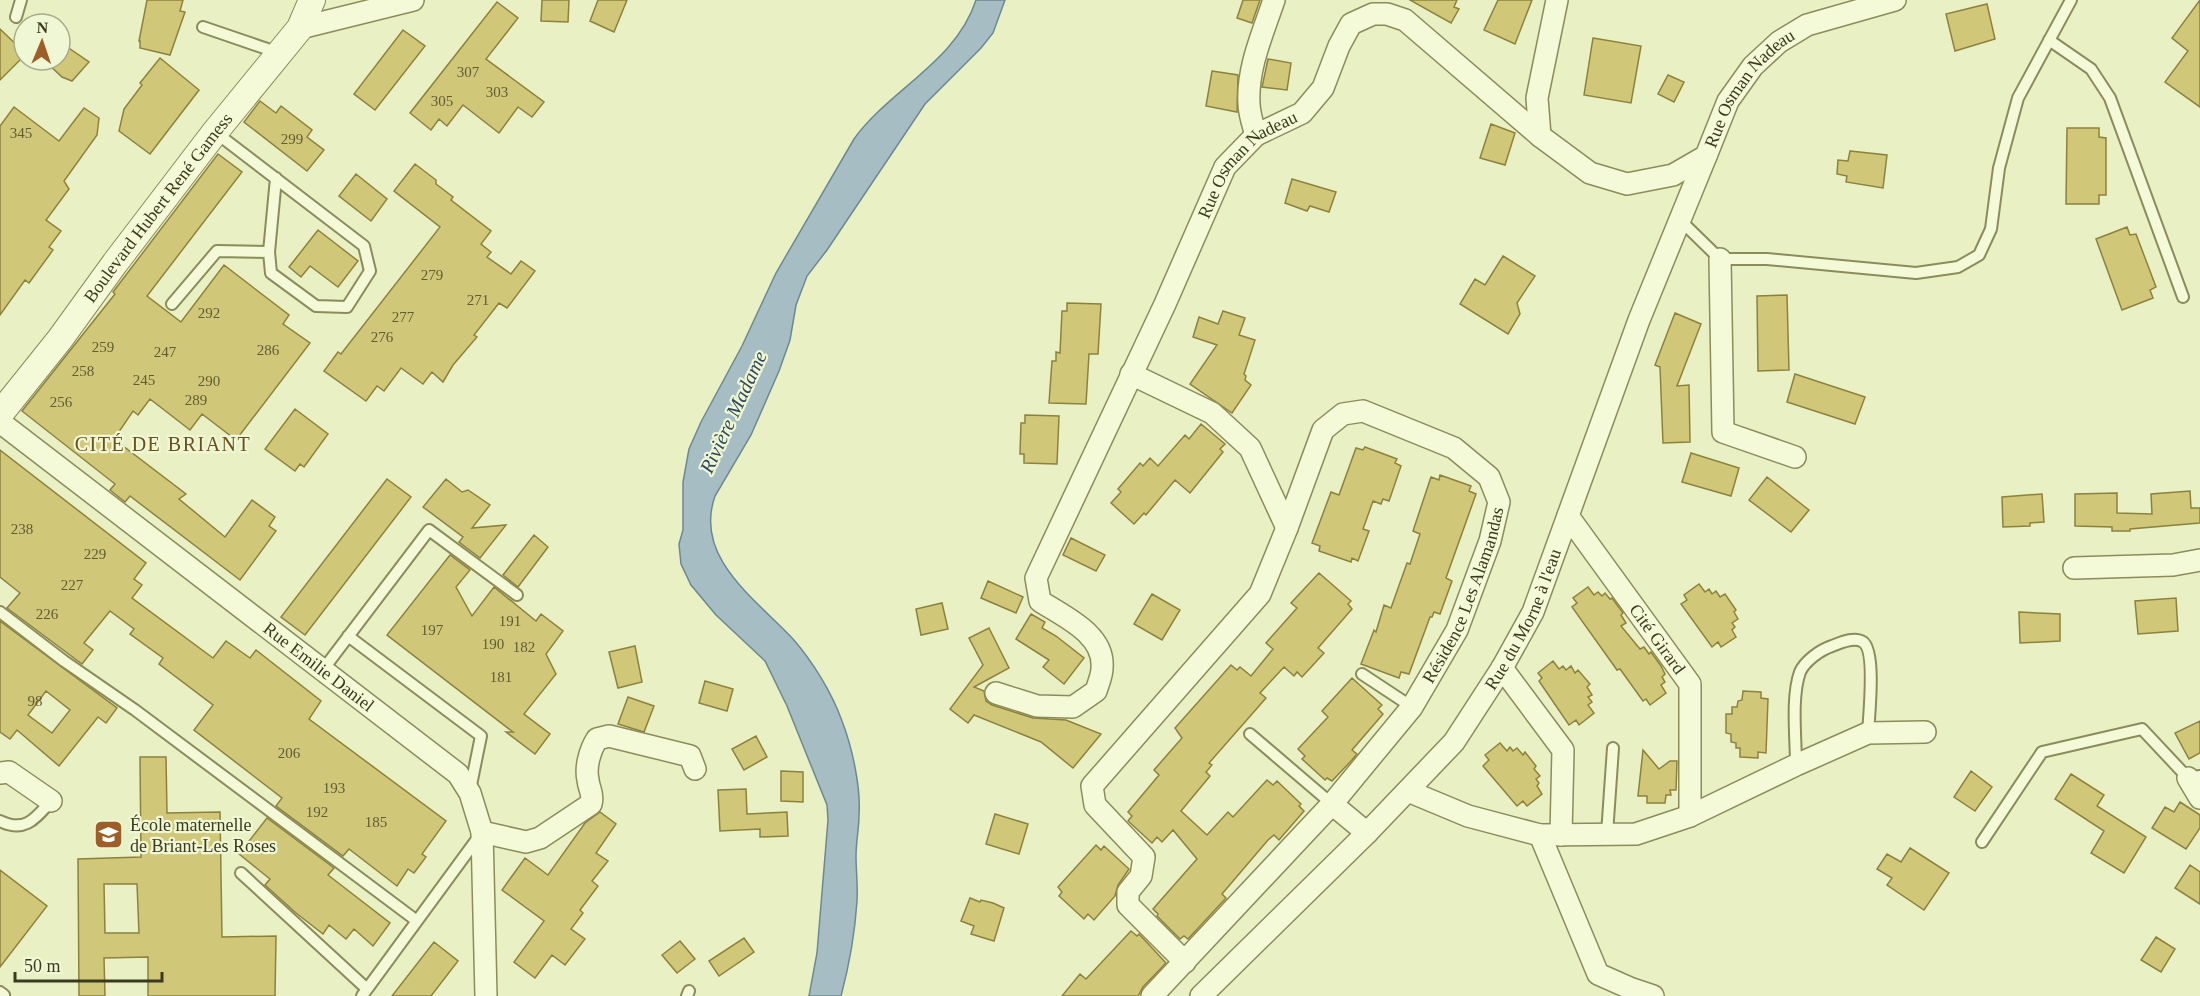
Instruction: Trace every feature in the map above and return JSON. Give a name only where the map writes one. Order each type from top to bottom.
[{"type":"street","name":"Boulevard Hubert René Gamess","points":[[0,414],[60,339],[215,132],[300,28],[312,0]]},
{"type":"street","points":[[300,28],[413,0]]},
{"type":"street","points":[[1256,135],[1249,105],[1250,84],[1253,62],[1274,0]]},
{"type":"street","points":[[1540,136],[1537,98],[1557,0]]},
{"type":"street","name":"Rue Osman Nadeau","points":[[996,693],[1037,706],[1073,707],[1096,691],[1102,667],[1100,652],[1090,634],[1040,602],[1036,578],[1165,304],[1225,167],[1256,135],[1302,113],[1323,88],[1339,46],[1351,24],[1373,14],[1387,14],[1406,20],[1540,136],[1590,173],[1627,184],[1673,175],[1706,156],[1728,101],[1753,66],[1779,42],[1807,25],[1872,3],[1895,0]]},
{"type":"street","name":"Rue du Morne à l'eau","points":[[1201,996],[1367,833],[1454,742],[1502,668],[1533,612],[1640,320],[1706,156]]},
{"type":"street","points":[[1720,259],[1723,432],[1795,457]]},
{"type":"street","points":[[1131,374],[1212,413],[1250,448],[1287,528]]},
{"type":"street","name":"Résidence Les Alamandas","points":[[1152,996],[1185,962],[1332,804],[1412,708],[1457,630],[1490,541],[1499,502],[1489,477],[1454,448],[1363,411],[1343,414],[1323,430],[1260,594],[1092,786],[1095,805],[1144,857],[1141,876],[1128,892],[1128,905],[1185,962]]},
{"type":"street","name":"Rue Emilie Daniel","points":[[0,422],[458,774],[470,793],[482,832],[486,996]]},
{"type":"street","name":"Cité Girard","points":[[1568,516],[1690,684],[1690,816]]},
{"type":"street","points":[[2074,568],[2173,565],[2200,560]]},
{"type":"street","points":[[1502,668],[1563,750],[1561,835]]},
{"type":"street","points":[[1408,791],[1468,816],[1540,835],[1636,834],[1690,816],[1868,733],[1925,732]]},
{"type":"street","points":[[482,832],[526,842],[540,838],[591,804],[593,796],[587,780],[590,750],[597,739],[609,736],[690,756],[695,769]]},
{"type":"street","points":[[0,773],[9,772],[51,801]]},
{"type":"street","points":[[2194,777],[2200,798]]},
{"type":"street","points":[[1332,804],[1367,833]]},
{"type":"street","points":[[1540,835],[1598,974],[1653,996]]},
{"type":"lane","points":[[1680,220],[1720,259],[1767,259],[1916,273],[1958,267],[1979,255],[1991,229],[1999,168],[2018,98],[2071,0]]},
{"type":"lane","points":[[203,27],[280,53]]},
{"type":"lane","points":[[2049,39],[2091,69],[2110,98],[2183,297]]},
{"type":"lane","points":[[215,132],[276,178],[364,246],[370,271],[347,307],[316,306],[271,273],[269,252],[276,178]]},
{"type":"lane","points":[[172,304],[217,251],[269,252]]},
{"type":"lane","points":[[322,671],[429,530],[517,595]]},
{"type":"lane","points":[[0,612],[417,921]]},
{"type":"lane","points":[[348,636],[481,736],[470,793]]},
{"type":"lane","points":[[1796,765],[1799,678],[1802,669],[1810,659],[1826,648],[1856,640],[1863,642],[1869,652],[1868,733]]},
{"type":"lane","points":[[1362,674],[1412,708]]},
{"type":"lane","points":[[1982,842],[2042,752],[2142,729],[2194,777]]},
{"type":"lane","points":[[1250,734],[1332,804]]},
{"type":"lane","points":[[1607,834],[1613,748]]},
{"type":"lane","points":[[0,821],[18,826],[33,822],[51,801]]},
{"type":"lane","points":[[241,873],[364,993],[482,832]]},
{"type":"water","name":"Rivière Madame","points":[[976,0],[1005,0],[993,33],[925,104],[807,276],[796,305],[790,340],[779,371],[751,435],[715,496],[711,518],[713,539],[732,576],[793,639],[821,678],[842,721],[855,767],[859,792],[857,895],[849,961],[841,996],[809,996],[817,953],[828,820],[827,805],[787,706],[765,661],[716,615],[691,585],[681,564],[679,544],[683,530],[683,482],[689,449],[701,422],[742,346],[776,273],[854,139],[885,105],[954,41]]},
{"type":"building","points":[[147,0],[183,0],[180,11],[185,12],[170,55],[140,48],[139,41]]},
{"type":"building","points":[[542,0],[569,0],[568,22],[541,21]]},
{"type":"building","points":[[598,0],[627,0],[614,32],[590,21]]},
{"type":"building","points":[[1243,0],[1260,0],[1252,23],[1237,18]]},
{"type":"building","points":[[1410,0],[1457,0],[1454,7],[1459,9],[1451,23]]},
{"type":"building","points":[[1498,0],[1532,0],[1515,44],[1484,30]]},
{"type":"building","points":[[2200,0],[2200,107],[2165,82],[2188,51],[2172,38]]},
{"type":"building","points":[[497,2],[518,18],[486,59],[544,102],[532,117],[518,107],[499,133],[463,105],[447,126],[439,119],[431,130],[410,113]]},
{"type":"building","points":[[1987,4],[1995,39],[1955,51],[1946,14]]},
{"type":"building","points":[[0,29],[12,40],[12,68],[0,80]]},
{"type":"building","points":[[403,30],[425,46],[375,110],[354,94]]},
{"type":"building","points":[[1593,38],[1641,46],[1631,103],[1584,95]]},
{"type":"building","points":[[72,50],[89,62],[72,81],[57,72],[72,72]]},
{"type":"building","points":[[160,58],[199,90],[150,154],[119,131],[124,109],[142,85],[140,83]]},
{"type":"building","points":[[1268,59],[1291,63],[1287,90],[1262,87]]},
{"type":"building","points":[[1212,71],[1238,75],[1237,112],[1206,106]]},
{"type":"building","points":[[1668,75],[1684,82],[1674,102],[1658,94]]},
{"type":"building","points":[[260,101],[276,113],[281,106],[312,130],[307,137],[324,150],[307,171],[244,122]]},
{"type":"building","points":[[14,107],[59,141],[84,108],[99,118],[97,135],[64,181],[69,189],[46,220],[61,231],[49,247],[53,250],[29,283],[25,280],[0,315],[0,126]]},
{"type":"building","points":[[1491,124],[1515,133],[1505,165],[1480,158]]},
{"type":"building","points":[[2067,128],[2099,128],[2099,137],[2106,138],[2106,195],[2099,195],[2099,204],[2066,204]]},
{"type":"building","points":[[1850,151],[1887,155],[1883,188],[1846,182],[1847,176],[1837,174],[1838,160],[1848,161]]},
{"type":"building","points":[[218,154],[242,172],[147,296],[181,322],[224,265],[289,315],[283,324],[310,343],[236,440],[202,414],[190,430],[150,399],[138,415],[133,411],[114,439],[186,494],[179,499],[225,537],[252,500],[275,517],[269,526],[276,531],[240,580],[130,496],[125,502],[110,490],[115,484],[22,411],[115,294],[113,292]]},
{"type":"building","points":[[415,164],[453,197],[451,200],[491,231],[481,244],[491,252],[487,257],[511,274],[521,261],[535,271],[507,308],[499,303],[474,335],[477,337],[453,365],[443,382],[432,372],[423,384],[401,368],[384,391],[377,386],[366,401],[324,371],[338,352],[341,354],[440,227],[394,191]]},
{"type":"building","points":[[356,174],[387,199],[371,221],[339,196]]},
{"type":"building","points":[[1292,179],[1336,192],[1329,212],[1310,206],[1307,211],[1285,203]]},
{"type":"building","points":[[2127,227],[2130,235],[2136,234],[2156,287],[2150,290],[2153,298],[2122,310],[2096,239]]},
{"type":"building","points":[[318,230],[358,261],[338,287],[310,266],[301,277],[289,267]]},
{"type":"building","points":[[1503,256],[1535,276],[1517,303],[1520,314],[1508,334],[1460,304],[1475,279],[1485,285]]},
{"type":"building","points":[[1787,295],[1789,370],[1758,371],[1757,296]]},
{"type":"building","points":[[1067,303],[1101,304],[1098,354],[1089,354],[1086,404],[1049,403],[1052,361],[1056,361],[1056,352],[1060,353],[1062,311],[1067,311]]},
{"type":"building","points":[[1223,311],[1245,318],[1239,335],[1255,340],[1244,374],[1245,380],[1251,385],[1232,413],[1190,384],[1217,345],[1193,337],[1199,317],[1218,324]]},
{"type":"building","points":[[1675,313],[1701,324],[1677,386],[1689,385],[1690,442],[1663,443],[1660,367],[1655,365]]},
{"type":"building","points":[[1795,374],[1865,397],[1855,424],[1787,402]]},
{"type":"building","points":[[295,409],[328,434],[304,467],[300,464],[295,471],[265,449]]},
{"type":"building","points":[[1025,415],[1059,416],[1057,464],[1024,463],[1024,454],[1020,454],[1021,423],[1025,423]]},
{"type":"building","points":[[1201,424],[1225,444],[1220,449],[1223,452],[1190,493],[1175,480],[1146,515],[1144,513],[1134,524],[1111,503],[1121,492],[1118,489],[1140,463],[1143,466],[1150,458],[1158,466],[1185,435],[1189,439]]},
{"type":"building","points":[[1365,447],[1397,459],[1395,463],[1401,466],[1389,501],[1383,499],[1381,504],[1373,501],[1363,529],[1369,531],[1358,561],[1352,558],[1351,562],[1319,551],[1320,546],[1312,543],[1331,492],[1339,495],[1356,448],[1363,450]]},
{"type":"building","points":[[0,450],[146,563],[134,579],[142,585],[132,598],[213,658],[226,641],[250,658],[256,650],[321,701],[309,719],[446,821],[422,854],[426,857],[414,873],[408,869],[397,886],[349,849],[343,856],[276,806],[282,798],[194,730],[213,705],[159,664],[163,658],[130,634],[134,629],[110,611],[84,643],[93,650],[82,664],[7,608],[20,593],[0,577]]},
{"type":"building","points":[[1691,453],[1739,468],[1731,496],[1682,482]]},
{"type":"building","points":[[1440,475],[1471,486],[1469,491],[1476,494],[1446,578],[1452,581],[1440,614],[1434,612],[1430,617],[1409,674],[1401,672],[1399,678],[1361,664],[1374,630],[1376,632],[1384,605],[1391,608],[1407,563],[1410,564],[1420,534],[1413,531],[1431,477],[1439,480]]},
{"type":"building","points":[[1767,477],[1809,510],[1791,532],[1749,500]]},
{"type":"building","points":[[387,479],[411,497],[305,635],[281,617]]},
{"type":"building","points":[[446,479],[462,492],[468,490],[490,505],[472,528],[506,525],[480,558],[459,542],[463,537],[423,507]]},
{"type":"building","points":[[2190,491],[2191,508],[2200,508],[2200,523],[2130,529],[2130,531],[2112,531],[2112,527],[2075,526],[2075,494],[2117,493],[2117,513],[2152,514],[2151,494]]},
{"type":"building","points":[[2042,494],[2044,522],[2030,523],[2030,526],[2003,527],[2002,497]]},
{"type":"building","points":[[534,535],[548,547],[518,587],[503,575]]},
{"type":"building","points":[[1071,538],[1105,555],[1096,571],[1063,555]]},
{"type":"building","points":[[450,555],[470,570],[456,587],[472,616],[494,587],[536,621],[541,614],[563,631],[546,654],[556,674],[524,714],[550,734],[535,754],[506,732],[513,732],[387,635]]},
{"type":"building","points":[[1319,573],[1351,601],[1348,604],[1352,609],[1318,648],[1324,653],[1302,677],[1297,672],[1294,676],[1284,667],[1260,693],[1266,698],[1209,763],[1212,765],[1206,772],[1210,776],[1181,811],[1207,835],[1228,812],[1233,817],[1267,780],[1273,785],[1277,781],[1301,804],[1299,806],[1304,811],[1279,840],[1274,835],[1268,840],[1222,894],[1226,898],[1188,939],[1184,936],[1180,939],[1153,909],[1197,859],[1173,830],[1162,842],[1157,837],[1152,843],[1128,821],[1132,816],[1128,812],[1159,775],[1154,770],[1182,738],[1175,728],[1231,665],[1237,670],[1240,667],[1251,676],[1273,649],[1266,643],[1297,608],[1291,603]]},
{"type":"building","points":[[988,581],[1023,597],[1016,613],[981,598]]},
{"type":"building","points":[[1699,584],[1705,592],[1709,589],[1712,594],[1716,591],[1720,597],[1725,594],[1736,610],[1734,612],[1738,619],[1732,623],[1735,627],[1732,630],[1736,637],[1721,647],[1718,642],[1712,647],[1681,604],[1687,600],[1684,595]]},
{"type":"building","points":[[1588,587],[1594,595],[1598,592],[1602,596],[1605,593],[1610,599],[1612,598],[1623,613],[1621,615],[1626,623],[1621,626],[1640,649],[1644,647],[1649,654],[1651,652],[1661,666],[1665,674],[1662,677],[1665,682],[1661,685],[1666,693],[1650,705],[1646,699],[1643,701],[1620,669],[1617,670],[1572,607],[1577,603],[1573,598]]},
{"type":"building","points":[[1152,594],[1180,610],[1162,640],[1134,624]]},
{"type":"building","points":[[2176,598],[2178,631],[2138,634],[2135,601]]},
{"type":"building","points":[[942,603],[948,629],[921,635],[916,609]]},
{"type":"building","points":[[2019,612],[2060,614],[2060,641],[2020,643]]},
{"type":"building","points":[[1031,614],[1045,622],[1042,628],[1084,658],[1064,684],[1043,667],[1049,660],[1016,639]]},
{"type":"building","points":[[0,621],[117,708],[106,723],[98,717],[59,766],[17,730],[10,739],[0,732]],"holes":[[[46,691],[70,710],[52,733],[28,715]]]},
{"type":"building","points":[[989,628],[1009,668],[974,687],[984,691],[986,701],[992,705],[1033,718],[1066,720],[1101,734],[1073,768],[1041,742],[974,715],[968,723],[950,709],[983,665],[969,638]]},
{"type":"building","points":[[635,646],[642,682],[618,688],[609,652]]},
{"type":"building","points":[[1553,661],[1559,669],[1563,666],[1566,670],[1571,666],[1575,673],[1578,670],[1590,684],[1587,687],[1592,695],[1588,697],[1592,702],[1588,705],[1594,713],[1579,725],[1576,720],[1569,725],[1539,681],[1542,678],[1538,673]]},
{"type":"building","points":[[1352,678],[1382,705],[1378,709],[1383,714],[1352,750],[1357,754],[1351,761],[1332,781],[1327,778],[1325,780],[1302,759],[1305,756],[1298,749],[1328,717],[1322,711]]},
{"type":"building","points":[[705,681],[733,689],[727,711],[699,703]]},
{"type":"building","points":[[1743,691],[1761,692],[1761,698],[1768,699],[1766,753],[1758,752],[1758,758],[1740,757],[1740,748],[1736,748],[1736,743],[1731,742],[1731,734],[1726,733],[1726,714],[1732,714],[1732,707],[1737,707],[1738,701],[1742,700]]},
{"type":"building","points":[[628,697],[654,706],[644,732],[618,724]]},
{"type":"building","points":[[2200,721],[2200,753],[2189,759],[2175,733]]},
{"type":"building","points":[[756,736],[767,757],[744,770],[732,749]]},
{"type":"building","points":[[1500,743],[1507,751],[1510,747],[1513,751],[1517,748],[1523,755],[1525,752],[1536,766],[1534,769],[1540,776],[1536,779],[1539,783],[1537,786],[1542,794],[1527,806],[1523,801],[1517,806],[1483,766],[1489,760],[1485,755]]},
{"type":"building","points":[[1643,750],[1659,769],[1670,761],[1677,761],[1676,790],[1670,790],[1671,795],[1666,795],[1665,803],[1647,803],[1647,796],[1638,796]]},
{"type":"building","points":[[140,757],[166,757],[167,813],[220,812],[222,937],[276,936],[275,996],[148,996],[148,957],[104,958],[105,996],[79,996],[78,859],[141,857]],"holes":[[[104,884],[137,884],[139,933],[105,933]]]},
{"type":"building","points":[[781,771],[803,772],[803,802],[781,801]]},
{"type":"building","points":[[1971,771],[1992,787],[1975,811],[1954,797]]},
{"type":"building","points":[[2071,774],[2104,795],[2097,806],[2146,837],[2124,873],[2091,853],[2104,831],[2055,799]]},
{"type":"building","points":[[746,789],[747,814],[787,812],[788,836],[760,837],[760,829],[720,831],[718,790]]},
{"type":"building","points":[[2180,802],[2200,815],[2200,828],[2186,849],[2152,828],[2165,807],[2174,812]]},
{"type":"building","points":[[600,812],[616,824],[596,853],[608,861],[592,881],[598,886],[580,910],[583,913],[571,929],[585,939],[565,965],[552,955],[535,978],[514,962],[544,921],[502,890],[525,858],[548,875],[585,823]]},
{"type":"building","points":[[995,814],[1028,824],[1019,854],[986,844]]},
{"type":"building","points":[[267,818],[334,868],[328,875],[390,923],[373,946],[354,929],[346,939],[329,925],[323,934],[265,885],[270,879],[239,854]]},
{"type":"building","points":[[1096,845],[1101,850],[1104,846],[1129,869],[1118,885],[1115,896],[1094,920],[1088,914],[1084,919],[1059,896],[1062,892],[1058,887]]},
{"type":"building","points":[[1910,848],[1949,873],[1924,910],[1887,885],[1892,878],[1877,869],[1887,854],[1901,862]]},
{"type":"building","points":[[2190,865],[2200,872],[2200,904],[2175,888]]},
{"type":"building","points":[[0,870],[47,906],[0,967]]},
{"type":"building","points":[[970,898],[1004,908],[994,941],[971,934],[974,926],[961,921]]},
{"type":"building","points":[[1131,931],[1137,936],[1139,934],[1166,963],[1143,987],[1138,996],[1062,996],[1080,974],[1086,979]]},
{"type":"building","points":[[2156,937],[2175,949],[2161,972],[2141,960]]},
{"type":"building","points":[[744,938],[754,952],[719,976],[709,961]]},
{"type":"building","points":[[680,941],[695,959],[677,973],[662,955]]},
{"type":"building","points":[[434,942],[458,961],[431,996],[392,996]]},
{"type":"place","name":"École maternelle de Briant-Les Roses","points":[[109,835]]},
{"type":"district","name":"CITÉ DE BRIANT","points":[[163,444]]}]
